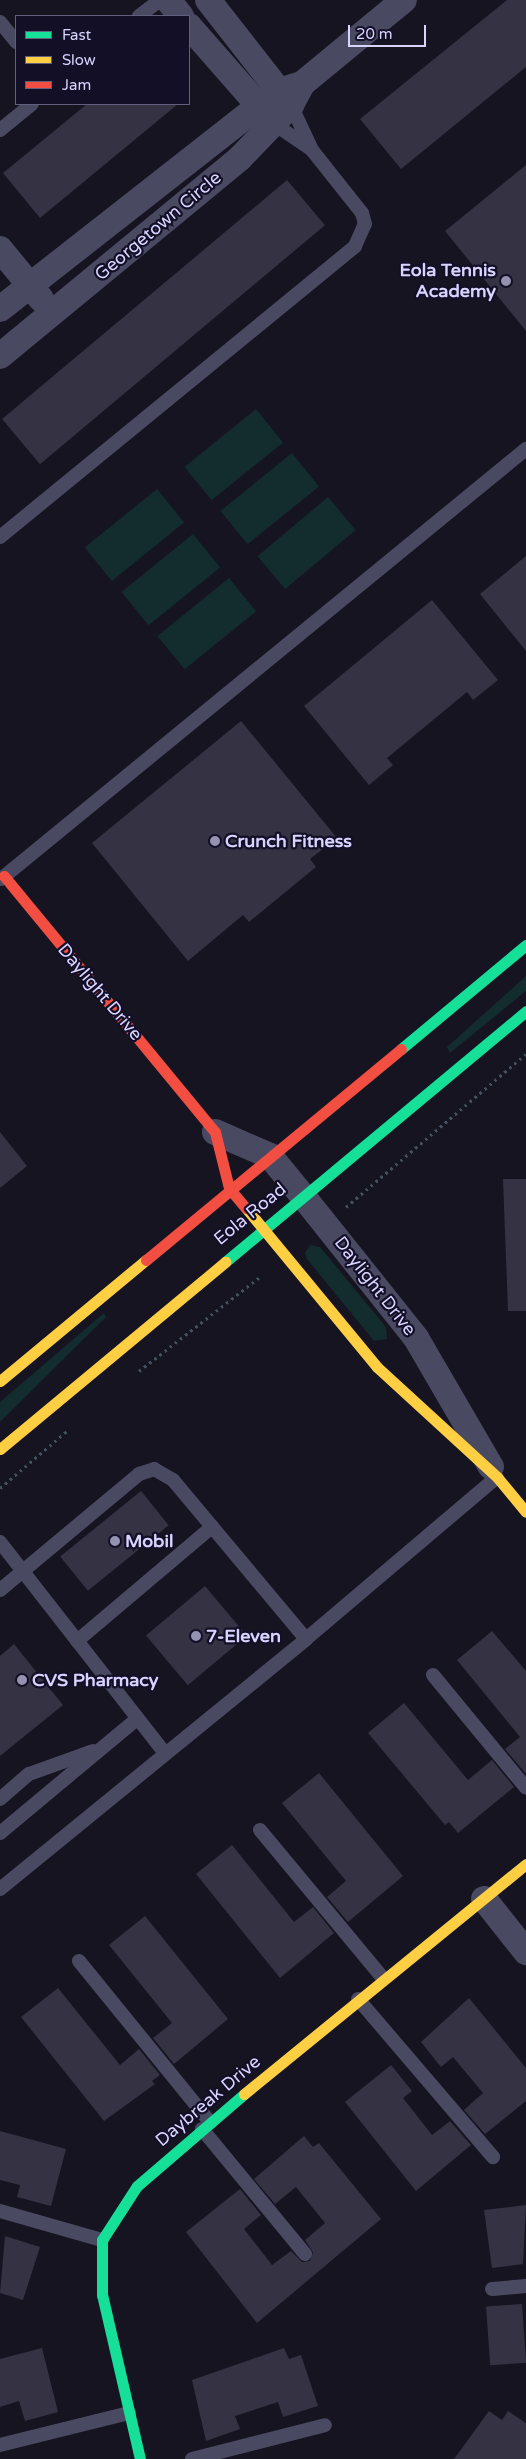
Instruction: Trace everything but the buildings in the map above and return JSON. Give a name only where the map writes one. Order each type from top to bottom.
[{"type":"street","points":[[168,0],[180,15]]},
{"type":"street","points":[[208,0],[281,102]]},
{"type":"street","name":"Georgetown Circle","points":[[0,309],[30,284],[281,102],[404,0]]},
{"type":"street","points":[[190,27],[281,102]]},
{"type":"street","name":"Georgetown Circle","points":[[0,356],[240,158],[281,102]]},
{"type":"street","points":[[0,250],[30,284],[51,314]]},
{"type":"street","name":"Daylight Drive","points":[[2,878],[215,1132],[229,1188],[262,1228],[378,1368],[497,1476]]},
{"type":"street","name":"Eola Road","points":[[0,1381],[229,1188],[526,946]]},
{"type":"street","name":"Eola Road","points":[[0,1449],[262,1228],[526,1011]]},
{"type":"street","name":"Daylight Drive","points":[[215,1132],[270,1156],[302,1195],[416,1338],[497,1476],[526,1512]]},
{"type":"street","name":"Daybreak Drive","points":[[102,2240],[137,2186],[206,2125],[383,1978],[526,1864]]},
{"type":"street","points":[[484,1899],[526,1952]]},
{"type":"street","points":[[102,2240],[102,2295],[140,2459]]},
{"type":"lane","points":[[141,15],[160,0]]},
{"type":"lane","points":[[0,22],[15,41]]},
{"type":"lane","points":[[281,102],[312,150]]},
{"type":"lane","points":[[0,537],[355,246],[365,224],[362,213],[312,150],[281,102]]},
{"type":"lane","points":[[0,130],[31,105]]},
{"type":"lane","points":[[2,878],[526,449]]},
{"type":"lane","points":[[0,1590],[139,1474],[154,1469],[173,1480],[306,1640]]},
{"type":"lane","points":[[0,1889],[306,1640],[497,1476]]},
{"type":"lane","points":[[77,1641],[212,1527]]},
{"type":"lane","points":[[0,1542],[165,1753]]},
{"type":"lane","points":[[433,1675],[526,1788]]},
{"type":"lane","points":[[0,1833],[137,1719]]},
{"type":"lane","points":[[0,1799],[30,1774],[103,1747]]},
{"type":"lane","points":[[260,1830],[383,1978]]},
{"type":"lane","points":[[79,1961],[304,2254]]},
{"type":"lane","points":[[358,1999],[493,2157]]},
{"type":"lane","points":[[0,2211],[102,2240]]},
{"type":"lane","points":[[492,2289],[526,2286]]},
{"type":"lane","points":[[0,2445],[129,2413]]},
{"type":"lane","points":[[192,2459],[325,2425]]},
{"type":"path","points":[[346,1207],[526,1054]]},
{"type":"path","points":[[132,1377],[261,1276]]},
{"type":"path","points":[[0,1488],[73,1426]]},
{"type":"green space","points":[[256,409],[283,442],[212,500],[185,467]]},
{"type":"green space","points":[[292,453],[319,486],[248,544],[221,511]]},
{"type":"green space","points":[[157,489],[184,522],[112,581],[85,548]]},
{"type":"green space","points":[[328,497],[356,530],[285,589],[258,556]]},
{"type":"green space","points":[[193,534],[220,567],[149,625],[122,592]]},
{"type":"green space","points":[[229,578],[256,611],[185,669],[158,636]]},
{"type":"green space","points":[[526,976],[526,991],[450,1053],[447,1047]]},
{"type":"green space","points":[[310,1245],[320,1247],[386,1327],[387,1339],[374,1341],[307,1259],[305,1253]]},
{"type":"green space","points":[[104,1313],[106,1317],[0,1422],[0,1402]]},
{"type":"traffic: fast","points":[[401,1049],[526,945]]},
{"type":"traffic: fast","points":[[225,1262],[526,1011]]},
{"type":"traffic: fast","points":[[140,2459],[102,2295],[102,2240],[137,2186],[244,2094]]},
{"type":"traffic: slow","points":[[246,1208],[377,1367],[497,1477],[526,1512]]},
{"type":"traffic: slow","points":[[0,1381],[146,1260]]},
{"type":"traffic: slow","points":[[0,1449],[225,1262]]},
{"type":"traffic: slow","points":[[244,2094],[526,1864]]},
{"type":"traffic: jam","points":[[4,876],[215,1132],[229,1188],[246,1208]]},
{"type":"traffic: jam","points":[[146,1260],[401,1049]]},
{"type":"place","name":"Eola Tennis Academy","points":[[506,281]]},
{"type":"place","name":"Crunch Fitness","points":[[215,841]]},
{"type":"place","name":"Mobil","points":[[115,1541]]},
{"type":"place","name":"7-Eleven","points":[[196,1636]]},
{"type":"place","name":"CVS Pharmacy","points":[[22,1680]]}]
